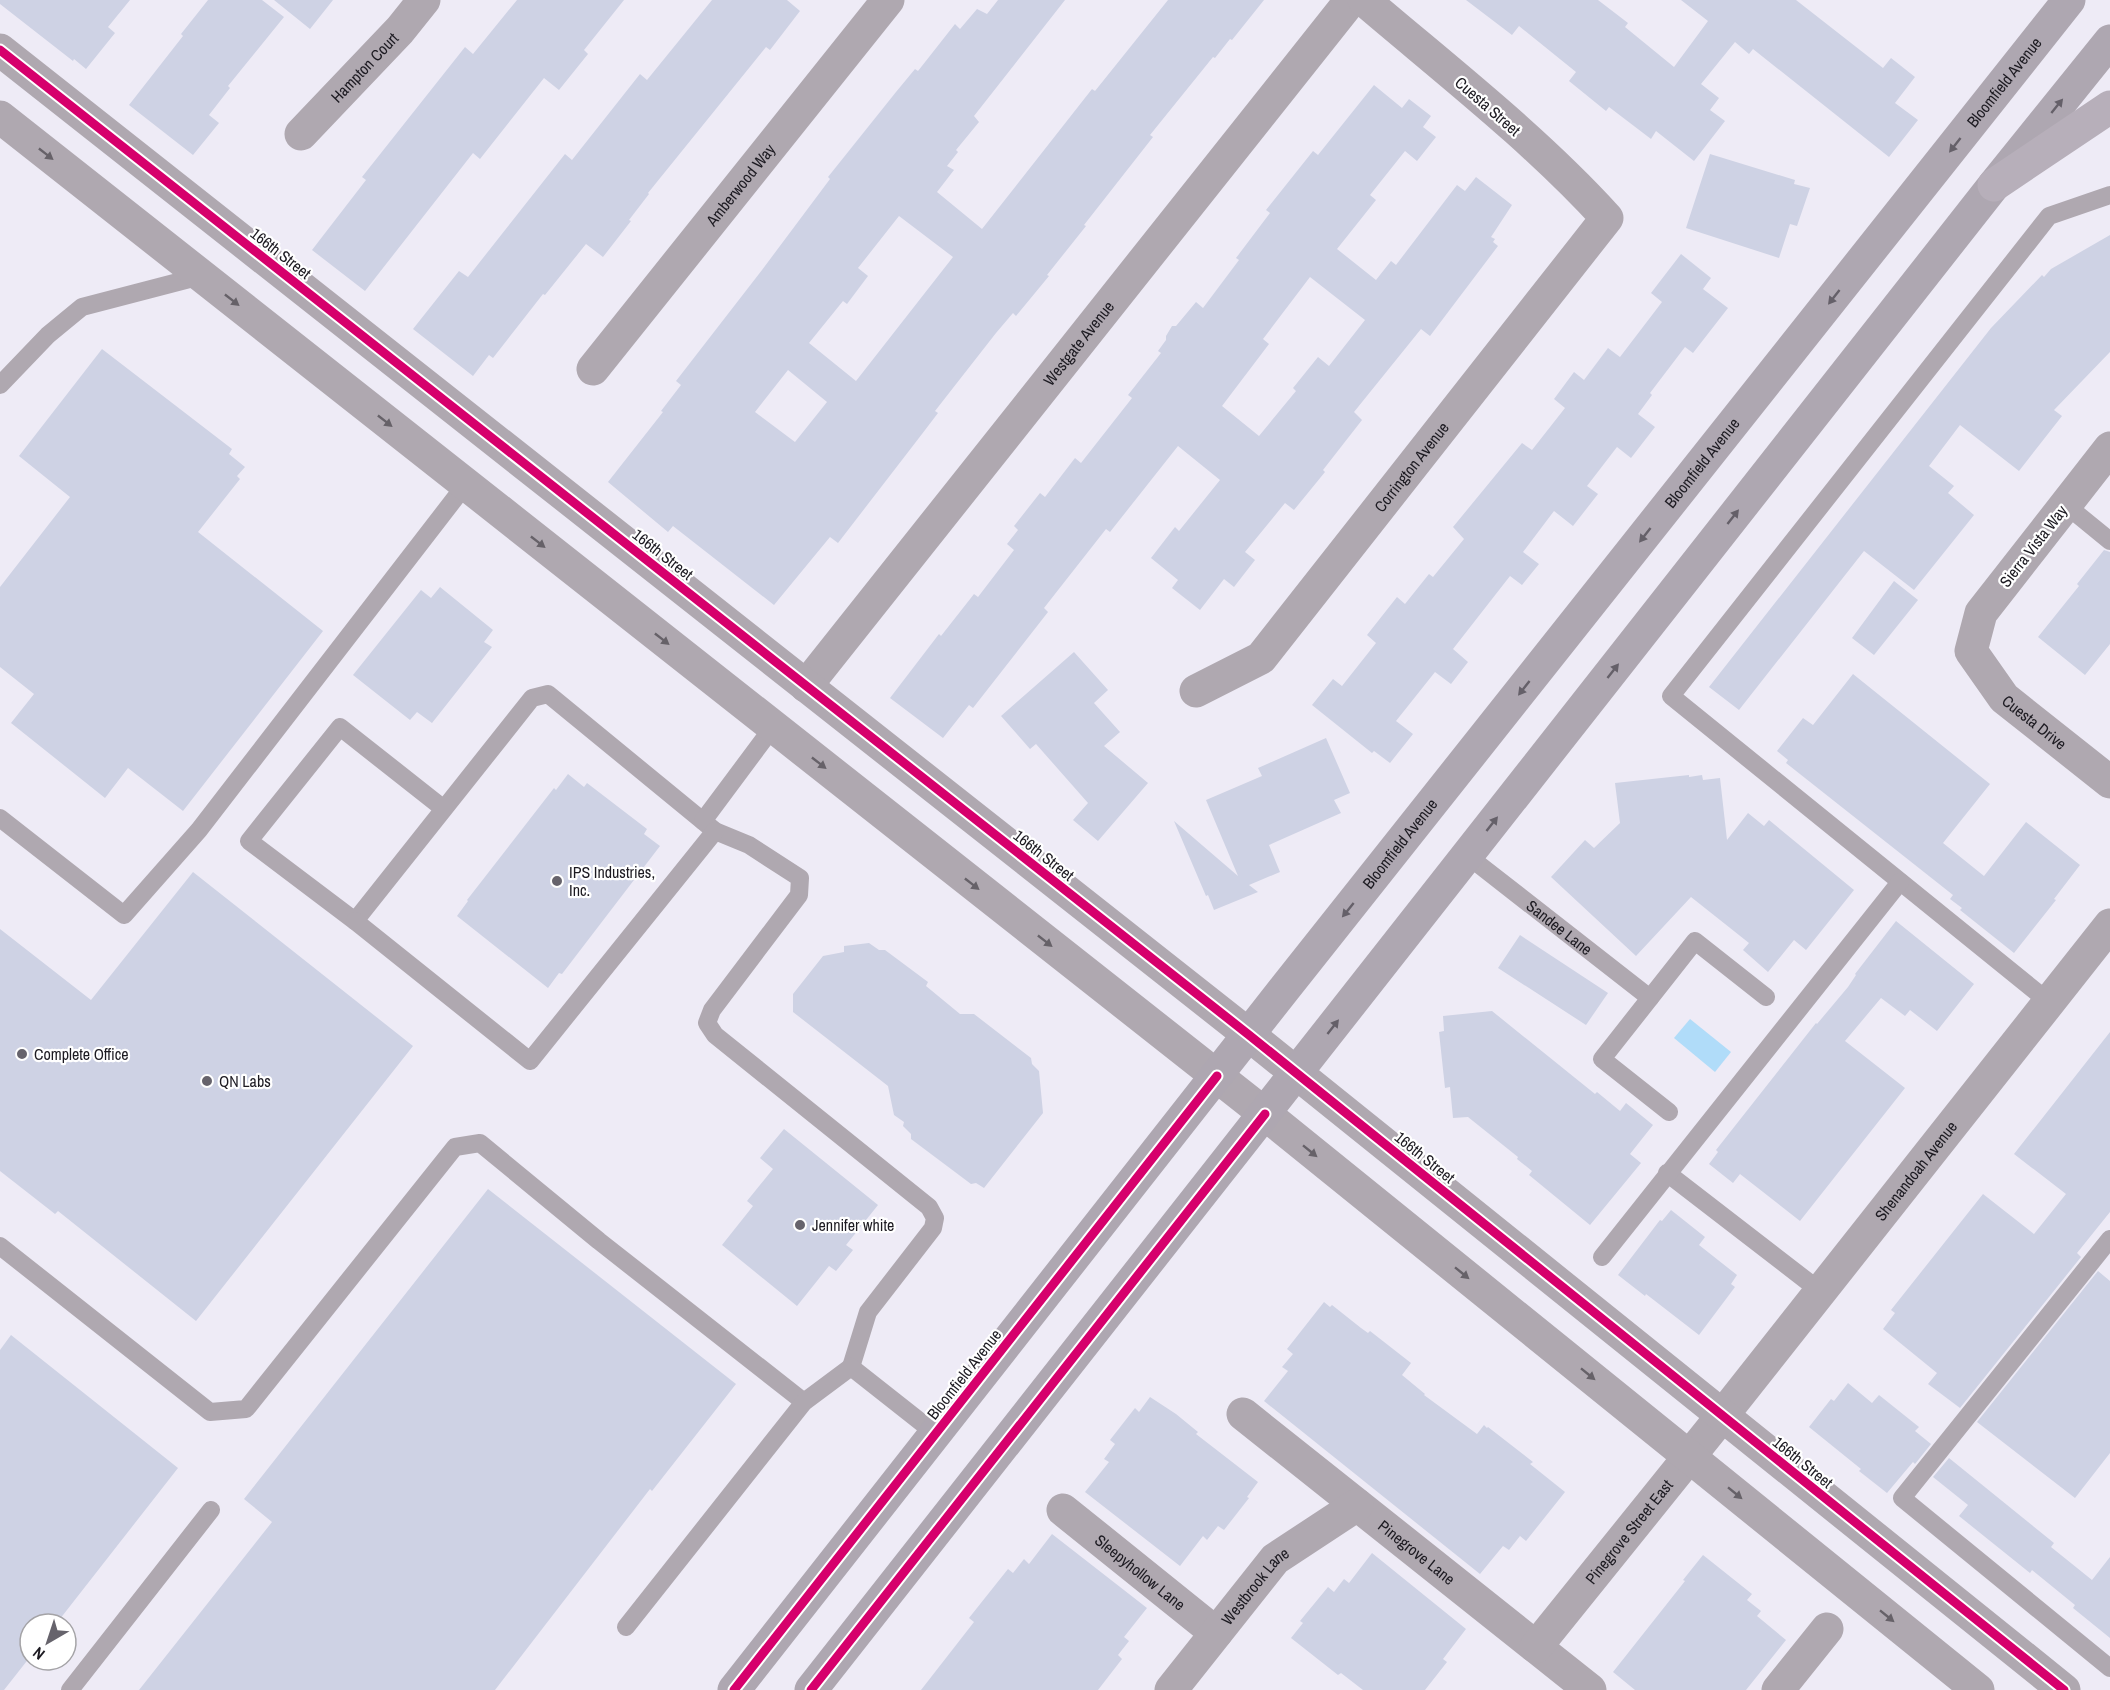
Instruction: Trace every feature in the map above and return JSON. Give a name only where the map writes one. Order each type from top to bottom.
[{"type":"highway","points":[[1994,184],[2110,107]]},
{"type":"main road","name":"Bloomfield Avenue","points":[[734,1690],[1216,1076],[2069,0]]},
{"type":"main road","points":[[811,1690],[1994,184],[2110,41]]},
{"type":"street","name":"Hampton Court","points":[[301,134],[400,30],[424,0]]},
{"type":"street","name":"Amberwood Way","points":[[593,369],[888,0]]},
{"type":"street","name":"Westgate Avenue","points":[[773,727],[1351,0]]},
{"type":"street","name":"Cuesta Street","points":[[1364,0],[1500,116],[1579,188],[1606,218]]},
{"type":"street","name":"166th Street","points":[[0,50],[1297,1073],[2064,1690]]},
{"type":"street","points":[[0,117],[1265,1114],[1978,1690]]},
{"type":"street","name":"Corrington Avenue","points":[[1196,691],[1261,658],[1606,218]]},
{"type":"street","name":"Sierra Vista Way","points":[[1971,651],[1981,613],[2110,448]]},
{"type":"street","name":"Cuesta Drive","points":[[1971,651],[2004,698],[2110,782]]},
{"type":"street","name":"Shenandoah Avenue","points":[[1722,1416],[2110,925]]},
{"type":"street","name":"Pinegrove Lane","points":[[1243,1414],[1590,1690]]},
{"type":"street","name":"Pinegrove Street East","points":[[1536,1647],[1722,1416]]},
{"type":"street","name":"Westbrook Lane","points":[[1171,1690],[1275,1560],[1357,1505]]},
{"type":"street","name":"Sleepyhollow Lane","points":[[1063,1510],[1216,1633]]},
{"type":"street","points":[[1778,1690],[1827,1629]]},
{"type":"lane","points":[[2049,1002],[1671,696],[2049,216],[2110,195]]},
{"type":"lane","points":[[0,385],[48,335],[82,307],[201,276]]},
{"type":"lane","points":[[0,818],[124,915],[199,830],[466,484]]},
{"type":"lane","points":[[2066,505],[2110,541]]},
{"type":"lane","points":[[355,921],[532,698],[548,694],[709,826],[749,845],[800,878],[799,895],[712,1010],[707,1023],[715,1035],[929,1207],[935,1218],[933,1228],[868,1312],[851,1367],[804,1402],[626,1627]]},
{"type":"lane","points":[[444,809],[340,728],[249,841],[355,921],[530,1061],[709,826],[773,727]]},
{"type":"lane","name":"Sandee Lane","points":[[1468,856],[1650,998]]},
{"type":"lane","points":[[1602,1257],[1900,882]]},
{"type":"lane","points":[[1669,1112],[1602,1059],[1695,941],[1766,997]]},
{"type":"lane","points":[[0,1246],[210,1412],[246,1409],[455,1147],[480,1143],[599,1241],[804,1402]]},
{"type":"lane","points":[[1667,1173],[1820,1291]]},
{"type":"lane","points":[[2110,1239],[1902,1498],[2110,1668]]},
{"type":"lane","points":[[851,1367],[936,1434]]},
{"type":"lane","points":[[70,1690],[212,1510]]},
{"type":"water","points":[[1690,1019],[1731,1052],[1715,1072],[1674,1038]]},
{"type":"building","points":[[0,0],[130,0],[108,27],[115,33],[86,69],[0,4]]},
{"type":"building","points":[[208,0],[262,0],[284,17],[228,86],[230,88],[209,115],[219,123],[193,155],[129,105]]},
{"type":"building","points":[[274,0],[333,0],[310,29]]},
{"type":"building","points":[[517,0],[624,0],[584,50],[588,54],[559,90],[544,78],[480,159],[473,153],[365,291],[312,250],[366,180],[362,177],[465,47],[473,54]]},
{"type":"building","points":[[712,0],[787,0],[800,11],[770,50],[766,47],[648,193],[629,220],[631,221],[603,257],[586,244],[493,358],[489,355],[473,376],[413,329],[459,271],[468,277],[565,154],[572,160],[640,74],[647,80]]},
{"type":"building","points":[[998,0],[1065,0],[974,116],[979,122],[956,150],[958,152],[947,166],[954,170],[937,192],[982,229],[1092,89],[1095,91],[1168,0],[1264,0],[1232,40],[1230,39],[1215,58],[1213,57],[1150,135],[1153,137],[1084,225],[1086,226],[1047,275],[1049,276],[1016,316],[1013,313],[996,333],[935,411],[938,413],[838,543],[830,537],[774,605],[673,526],[668,532],[608,482],[663,412],[661,411],[681,385],[676,381],[830,179],[828,177],[896,92],[915,69],[918,71],[955,24],[960,29],[977,9],[987,14]],"holes":[[[899,216],[953,257],[856,381],[809,343],[843,301],[847,304],[868,276],[858,268]],[[788,370],[827,402],[795,442],[755,412]]]},
{"type":"building","points":[[1466,0],[1598,0],[1628,23],[1625,27],[1674,67],[1708,21],[1681,0],[1796,0],[1883,68],[1891,58],[1915,77],[1895,103],[1918,120],[1889,157],[1753,49],[1749,54],[1735,42],[1701,84],[1719,98],[1710,110],[1725,121],[1694,161],[1656,131],[1651,139],[1609,107],[1606,111],[1569,81],[1576,72],[1519,26],[1512,35]]},
{"type":"building","points":[[1374,85],[1402,108],[1409,99],[1431,116],[1423,127],[1436,137],[1417,161],[1405,151],[1370,195],[1376,200],[1337,249],[1376,280],[1391,261],[1396,265],[1457,185],[1465,191],[1476,177],[1512,205],[1491,237],[1495,239],[1493,242],[1498,246],[1430,336],[1421,329],[1354,412],[1362,420],[1323,470],[1325,472],[1294,510],[1285,503],[1245,552],[1255,560],[1234,587],[1224,579],[1200,610],[1172,588],[1178,580],[1151,558],[1175,527],[1179,531],[1220,480],[1178,446],[1110,532],[1106,529],[1044,608],[1048,612],[973,708],[969,705],[943,738],[890,698],[939,634],[941,636],[974,594],[978,597],[1014,550],[1007,544],[1018,530],[1014,526],[1040,493],[1045,497],[1075,458],[1081,463],[1132,398],[1128,395],[1161,353],[1158,351],[1172,326],[1176,326],[1196,302],[1203,308],[1239,260],[1236,258],[1270,213],[1266,210],[1313,151],[1318,155]],"holes":[[[1310,277],[1365,320],[1329,366],[1318,357],[1293,388],[1296,391],[1259,436],[1222,406],[1269,344],[1263,339]]]},
{"type":"building","points":[[1710,154],[1795,180],[1794,184],[1810,188],[1797,226],[1790,224],[1779,258],[1686,228]]},
{"type":"building","points":[[2110,235],[2110,352],[2054,410],[2062,416],[2019,471],[1960,425],[1929,466],[1954,486],[1948,493],[1974,515],[1914,590],[1864,551],[1739,710],[1709,687],[1991,328],[2042,275],[2044,277],[2051,269]]},
{"type":"building","points":[[1681,254],[1711,278],[1703,289],[1728,308],[1693,353],[1685,347],[1650,393],[1652,395],[1638,414],[1655,427],[1631,458],[1617,447],[1587,486],[1598,494],[1573,526],[1554,511],[1523,552],[1539,564],[1522,585],[1510,576],[1453,649],[1468,662],[1451,684],[1435,672],[1396,721],[1413,734],[1390,763],[1374,751],[1372,753],[1312,705],[1333,679],[1342,686],[1376,643],[1367,635],[1397,597],[1405,604],[1429,574],[1433,577],[1464,539],[1453,527],[1522,443],[1532,450],[1565,408],[1554,399],[1574,372],[1584,380],[1608,348],[1620,357],[1662,302],[1651,293]]},
{"type":"building","points":[[102,349],[232,449],[229,454],[245,467],[237,476],[240,479],[198,532],[323,631],[183,811],[128,768],[105,798],[11,723],[34,694],[0,667],[0,587],[70,497],[19,456]]},
{"type":"building","points":[[2104,550],[2110,552],[2110,644],[2085,675],[2038,637],[2079,586],[2077,584]]},
{"type":"building","points":[[1894,581],[1918,600],[1874,655],[1852,638]]},
{"type":"building","points":[[440,587],[493,630],[484,642],[492,647],[432,723],[417,712],[410,720],[353,675],[421,590],[431,598]]},
{"type":"building","points":[[1074,652],[1108,690],[1094,703],[1120,732],[1104,746],[1148,783],[1098,841],[1073,820],[1088,803],[1036,744],[1030,749],[1001,716]]},
{"type":"building","points":[[1853,674],[1990,784],[1943,843],[1984,876],[2026,822],[2080,865],[2054,899],[2056,900],[2014,953],[1960,910],[1962,908],[1950,899],[1953,895],[1786,763],[1788,760],[1777,751],[1803,718],[1813,725]]},
{"type":"building","points":[[1326,738],[1350,793],[1334,800],[1341,813],[1269,845],[1280,872],[1249,885],[1258,892],[1214,910],[1174,821],[1238,876],[1206,800],[1262,776],[1258,768]]},
{"type":"building","name":"IPS Industries, Inc.","points":[[568,774],[584,787],[587,783],[647,829],[644,834],[660,846],[562,974],[559,973],[548,988],[457,916],[554,788],[556,790]]},
{"type":"building","points":[[1689,775],[1689,777],[1702,775],[1703,780],[1720,778],[1727,840],[1748,813],[1764,826],[1769,820],[1854,890],[1806,950],[1794,940],[1768,972],[1743,950],[1749,943],[1691,897],[1636,956],[1551,877],[1585,840],[1594,848],[1620,823],[1615,783]]},
{"type":"building","name":"QN Labs","points":[[193,872],[413,1046],[196,1321],[58,1211],[55,1214],[0,1171],[0,929],[91,1000]]},
{"type":"building","points":[[1896,921],[1974,984],[1937,1031],[1910,1010],[1905,1016],[1881,998],[1845,1041],[1905,1088],[1800,1221],[1740,1174],[1733,1183],[1709,1164],[1718,1152],[1716,1150],[1816,1023],[1848,987],[1855,974]]},
{"type":"building","points":[[1520,935],[1608,993],[1586,1025],[1498,968]]},
{"type":"building","points":[[869,943],[879,950],[885,950],[928,982],[926,986],[960,1014],[974,1014],[1031,1058],[1032,1064],[1039,1071],[1043,1113],[984,1188],[976,1183],[971,1184],[911,1139],[911,1134],[903,1126],[904,1122],[894,1115],[888,1086],[793,1012],[793,994],[823,956],[844,952],[844,946]]},
{"type":"building","points":[[1492,1011],[1595,1094],[1597,1092],[1620,1111],[1626,1103],[1653,1125],[1630,1154],[1641,1163],[1590,1225],[1529,1175],[1532,1171],[1517,1159],[1518,1157],[1468,1117],[1453,1118],[1450,1087],[1445,1088],[1439,1032],[1444,1031],[1443,1016]]},
{"type":"building","points":[[2110,1032],[2110,1212],[2077,1253],[2081,1257],[1960,1408],[1928,1384],[1937,1373],[1883,1329],[1895,1313],[1891,1310],[1983,1194],[2034,1234],[2066,1194],[2014,1154]]},
{"type":"building","name":"Jennifer white","points":[[784,1129],[878,1205],[846,1245],[853,1250],[836,1271],[829,1266],[797,1306],[722,1245],[753,1206],[747,1201],[773,1169],[760,1158]]},
{"type":"building","points":[[488,1189],[736,1384],[652,1491],[650,1489],[495,1690],[139,1690],[272,1522],[244,1499]]},
{"type":"building","points":[[1671,1210],[1705,1237],[1699,1245],[1737,1275],[1731,1284],[1735,1287],[1699,1335],[1618,1275],[1660,1220],[1662,1221]]},
{"type":"building","points":[[2098,1271],[2110,1281],[2110,1453],[2075,1498],[1977,1422]]},
{"type":"building","points":[[1324,1302],[1330,1307],[1332,1305],[1368,1333],[1370,1331],[1411,1363],[1402,1375],[1424,1395],[1477,1434],[1484,1425],[1488,1427],[1533,1462],[1530,1464],[1565,1492],[1526,1541],[1520,1536],[1509,1550],[1503,1546],[1480,1574],[1264,1401],[1288,1371],[1282,1367],[1293,1354],[1287,1349]]},
{"type":"building","points":[[11,1335],[178,1468],[65,1612],[18,1612],[18,1672],[4,1690],[0,1690],[0,1350]]},
{"type":"building","points":[[1848,1383],[1872,1403],[1879,1395],[1919,1427],[1915,1431],[1931,1444],[1887,1493],[1809,1427],[1831,1399],[1834,1401]]},
{"type":"building","points":[[1150,1397],[1176,1414],[1198,1432],[1196,1434],[1258,1482],[1247,1497],[1249,1498],[1224,1530],[1218,1526],[1207,1540],[1203,1536],[1180,1566],[1085,1492],[1109,1462],[1104,1459],[1115,1444],[1110,1440],[1135,1408],[1139,1412]]},
{"type":"building","points":[[1949,1458],[2054,1543],[2051,1547],[2092,1580],[2110,1557],[2110,1638],[2073,1608],[2075,1605],[2032,1570],[2030,1573],[1959,1516],[1968,1505],[1933,1477]]},
{"type":"building","points":[[1052,1534],[1147,1608],[1124,1637],[1129,1641],[1118,1655],[1122,1659],[1098,1690],[921,1690],[974,1622],[969,1618],[1008,1569],[1013,1573],[1024,1559],[1029,1564]]},
{"type":"building","points":[[1372,1553],[1466,1629],[1443,1659],[1447,1662],[1425,1690],[1363,1690],[1341,1673],[1338,1675],[1291,1638],[1303,1623],[1300,1621],[1328,1587],[1334,1592],[1344,1579],[1349,1583]]},
{"type":"building","points":[[1703,1555],[1752,1594],[1747,1600],[1761,1611],[1757,1616],[1786,1640],[1746,1690],[1635,1690],[1613,1672]]},
{"type":"cycle path","points":[[0,50],[1249,1035],[2064,1690]]},
{"type":"cycle path","points":[[734,1690],[1217,1076]]},
{"type":"cycle path","points":[[811,1690],[1265,1114]]},
{"type":"place","name":"IPS Industries, Inc.","points":[[557,881]]},
{"type":"place","name":"Complete Office","points":[[22,1054]]},
{"type":"place","name":"QN Labs","points":[[207,1081]]},
{"type":"place","name":"Jennifer white","points":[[800,1225]]}]
